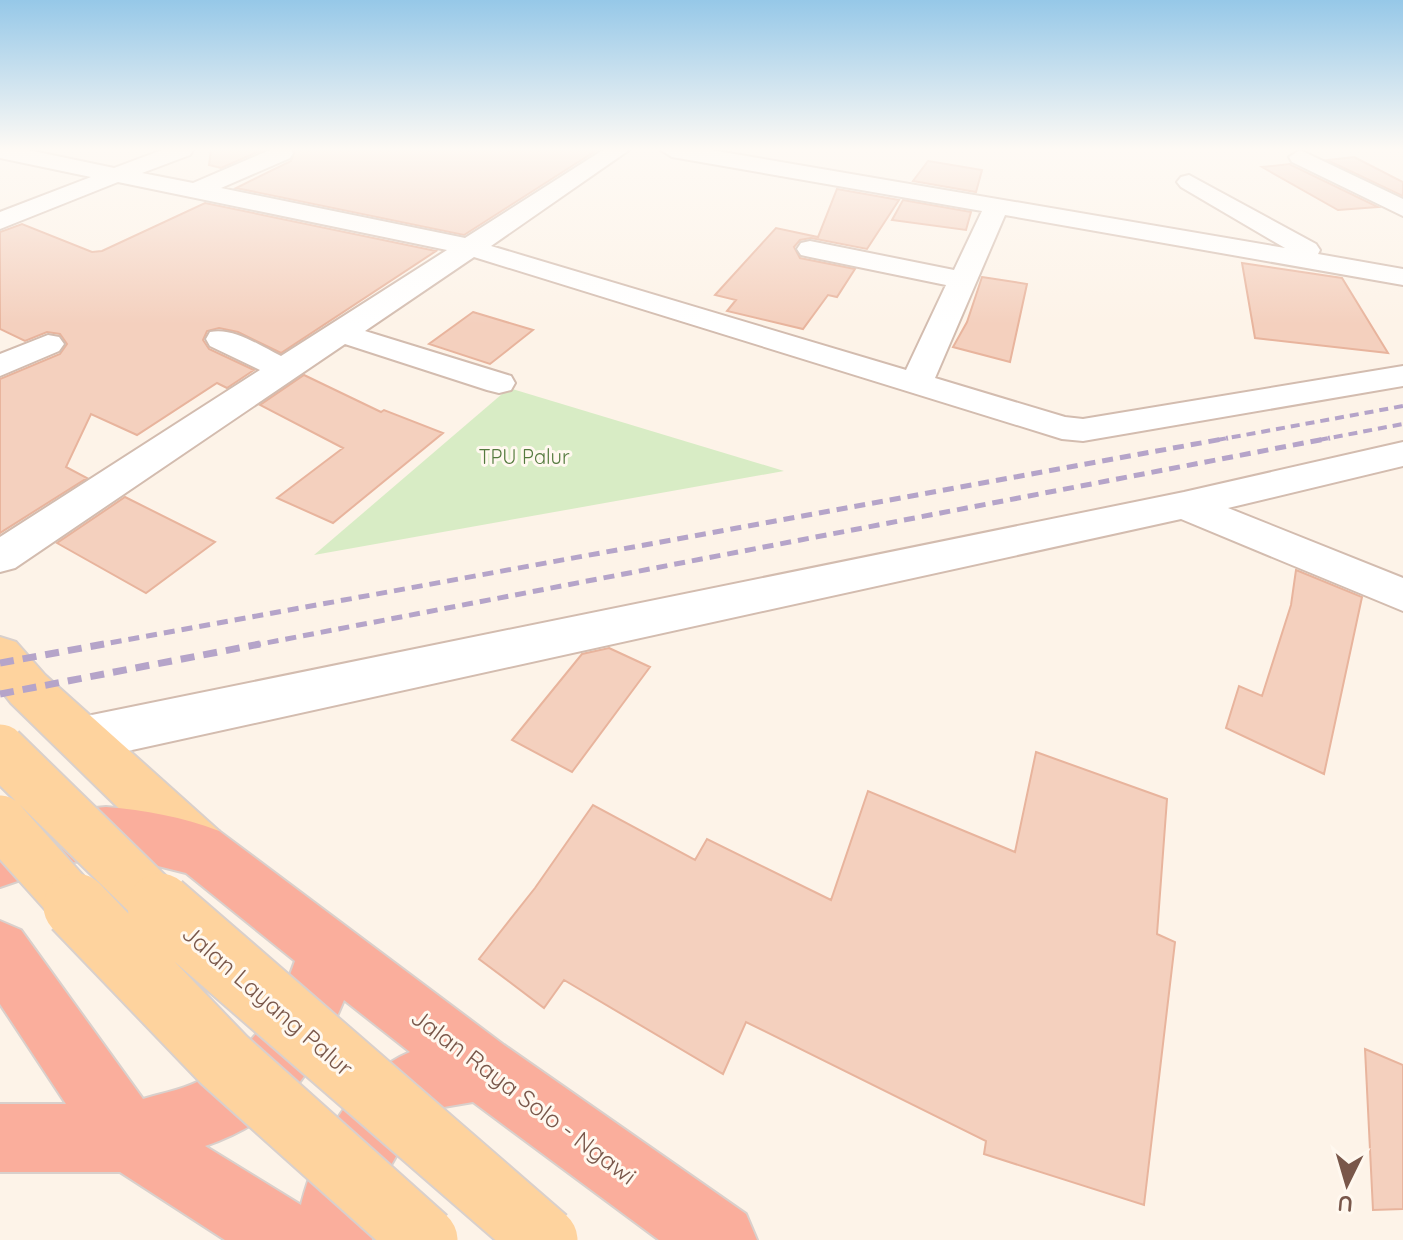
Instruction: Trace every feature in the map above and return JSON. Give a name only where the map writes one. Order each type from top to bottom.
[{"type":"highway","name":"Jalan Raya Solo - Ngawi","points":[[0,860],[73,836],[106,833],[138,835],[200,850],[481,1068],[720,1240]]},
{"type":"highway","points":[[0,1138],[129,1138],[224,1106],[265,1075],[286,1048],[313,1000],[329,948]]},
{"type":"highway","points":[[0,951],[129,1138],[291,1240]]},
{"type":"highway","points":[[335,1240],[336,1207],[353,1165],[368,1136],[402,1094],[422,1080],[481,1068]]},
{"type":"main road","points":[[0,655],[28,689],[200,850]]},
{"type":"main road","name":"Jalan Layang Palur","points":[[0,750],[135,884],[545,1240]]},
{"type":"main road","points":[[0,821],[92,924],[224,1060],[425,1240]]},
{"type":"street","points":[[0,221],[33,208]]},
{"type":"street","points":[[283,208],[468,247],[1062,428],[1083,430],[1403,376]]},
{"type":"street","points":[[369,224],[402,208]]},
{"type":"street","points":[[0,557],[286,371],[529,208]]},
{"type":"street","points":[[916,383],[996,208]]},
{"type":"street","points":[[1001,208],[1403,277]]},
{"type":"street","points":[[1234,208],[1334,265]]},
{"type":"street","points":[[810,249],[963,280]]},
{"type":"street","points":[[341,333],[499,383]]},
{"type":"street","points":[[221,339],[286,371]]},
{"type":"street","points":[[0,366],[48,344]]},
{"type":"street","points":[[82,739],[1184,505],[1403,454]]},
{"type":"street","points":[[1184,505],[1403,595]]},
{"type":"green space","name":"TPU Palur","points":[[509,388],[784,471],[314,555]]},
{"type":"building","points":[[195,208],[228,208],[436,251],[281,353],[238,332],[219,328],[207,331],[203,340],[209,349],[254,370],[227,388],[217,383],[137,435],[91,414],[66,467],[87,478],[0,533],[0,379],[60,354],[67,344],[60,334],[47,332],[25,341],[0,329],[0,232],[22,224],[92,252],[102,251]]},
{"type":"building","points":[[332,208],[506,208],[464,235]]},
{"type":"building","points":[[830,208],[894,208],[867,249],[811,238],[800,240],[794,247],[800,258],[855,269],[837,297],[828,295],[803,329],[727,311],[736,300],[715,295],[776,228],[818,237]]},
{"type":"building","points":[[899,208],[948,208],[971,212],[966,230],[892,220]]},
{"type":"building","points":[[1242,263],[1342,278],[1388,353],[1255,338]]},
{"type":"building","points":[[982,277],[1027,284],[1010,362],[953,347],[967,322]]},
{"type":"building","points":[[473,312],[533,330],[490,364],[429,344]]},
{"type":"building","points":[[304,375],[381,412],[384,410],[443,433],[333,523],[277,498],[343,448],[260,405]]},
{"type":"building","points":[[125,497],[215,542],[146,593],[57,543]]},
{"type":"building","points":[[1296,570],[1362,597],[1324,774],[1226,728],[1239,686],[1262,696],[1291,605]]},
{"type":"building","points":[[609,648],[650,667],[572,772],[512,740],[582,654]]},
{"type":"building","points":[[1036,752],[1167,799],[1157,934],[1175,942],[1144,1205],[984,1154],[986,1141],[746,1022],[723,1074],[564,980],[544,1008],[479,959],[535,888],[593,805],[695,860],[707,839],[831,900],[868,791],[1015,852]]},
{"type":"building","points":[[1365,1049],[1403,1065],[1403,1209],[1373,1210]]},
{"type":"railway","points":[[1217,440],[1403,406]]},
{"type":"railway","points":[[1319,440],[1403,424]]},
{"type":"railway","points":[[93,646],[1228,438]]},
{"type":"railway","points":[[250,646],[1330,438]]},
{"type":"railway","points":[[0,663],[104,644]]},
{"type":"railway","points":[[0,694],[260,644]]}]
